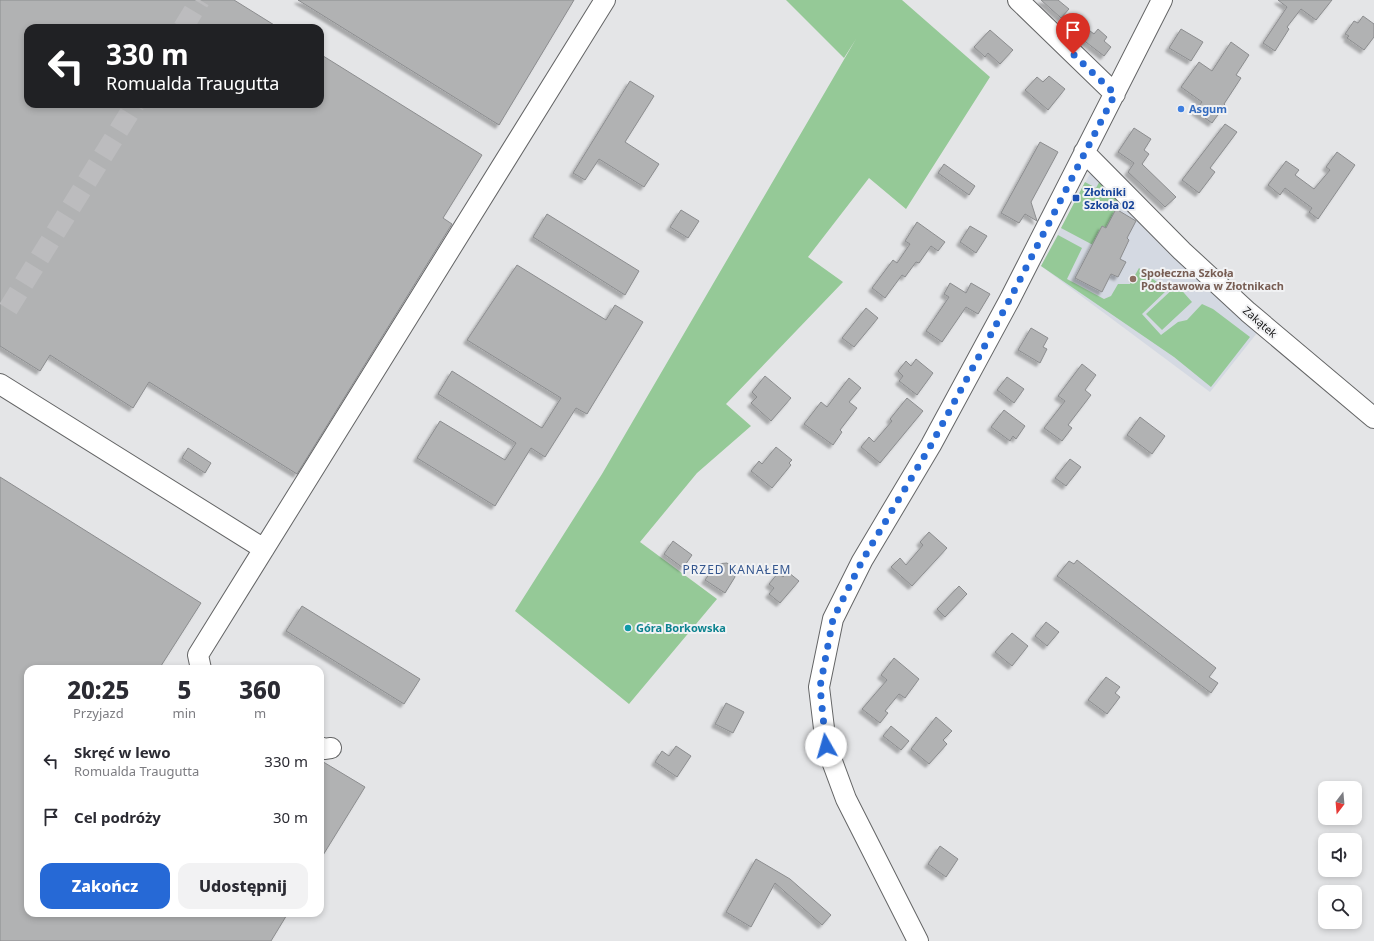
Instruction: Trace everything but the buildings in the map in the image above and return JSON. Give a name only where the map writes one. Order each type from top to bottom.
[{"type":"street","points":[[200,665],[198,655],[605,0]]},
{"type":"street","points":[[1018,0],[1115,94]]},
{"type":"street","points":[[918,941],[846,799],[826,746],[820,687],[833,619],[862,561],[931,445],[1010,299],[1162,0]]},
{"type":"street","name":"Zakątek","points":[[1084,152],[1182,251],[1248,312],[1374,418]]},
{"type":"street","points":[[0,384],[264,549]]},
{"type":"shaded area","name":"Społeczna Szkoła Podstawowa w Złotnikach","points":[[1093,168],[1261,328],[1210,392],[1041,266]]},
{"type":"green space","points":[[786,0],[902,0],[990,77],[906,209],[869,178],[808,257],[843,282],[726,404],[751,426],[697,473],[640,542],[717,599],[629,704],[515,611],[602,474],[856,39],[844,58]]},
{"type":"green space","points":[[1102,177],[1123,197],[1106,228],[1102,226],[1093,245],[1061,228],[1085,182],[1096,188]]},
{"type":"green space","points":[[1058,235],[1082,248],[1067,279],[1104,299],[1111,296],[1118,284],[1130,284],[1139,268],[1167,290],[1142,314],[1161,335],[1178,322],[1187,320],[1202,304],[1213,309],[1250,337],[1211,387],[1174,357],[1041,266]]},
{"type":"green space","points":[[1177,285],[1192,302],[1162,330],[1146,314]]},
{"type":"tunnel","points":[[185,24],[200,0]]},
{"type":"tunnel","points":[[8,309],[133,108]]},
{"type":"place","name":"Asgum","points":[[1181,109]]},
{"type":"place","name":"Złotniki Szkoła 02","points":[[1076,198]]},
{"type":"place","name":"Społeczna Szkoła Podstawowa w Złotnikach","points":[[1133,279]]},
{"type":"place","name":"Góra Borkowska","points":[[628,628]]},
{"type":"district","name":"PRZED KANAŁEM","points":[[737,570]]},
{"type":"route","points":[[826,746],[820,687],[833,619],[862,561],[931,445],[1010,299],[1115,94],[1073,54]]}]
